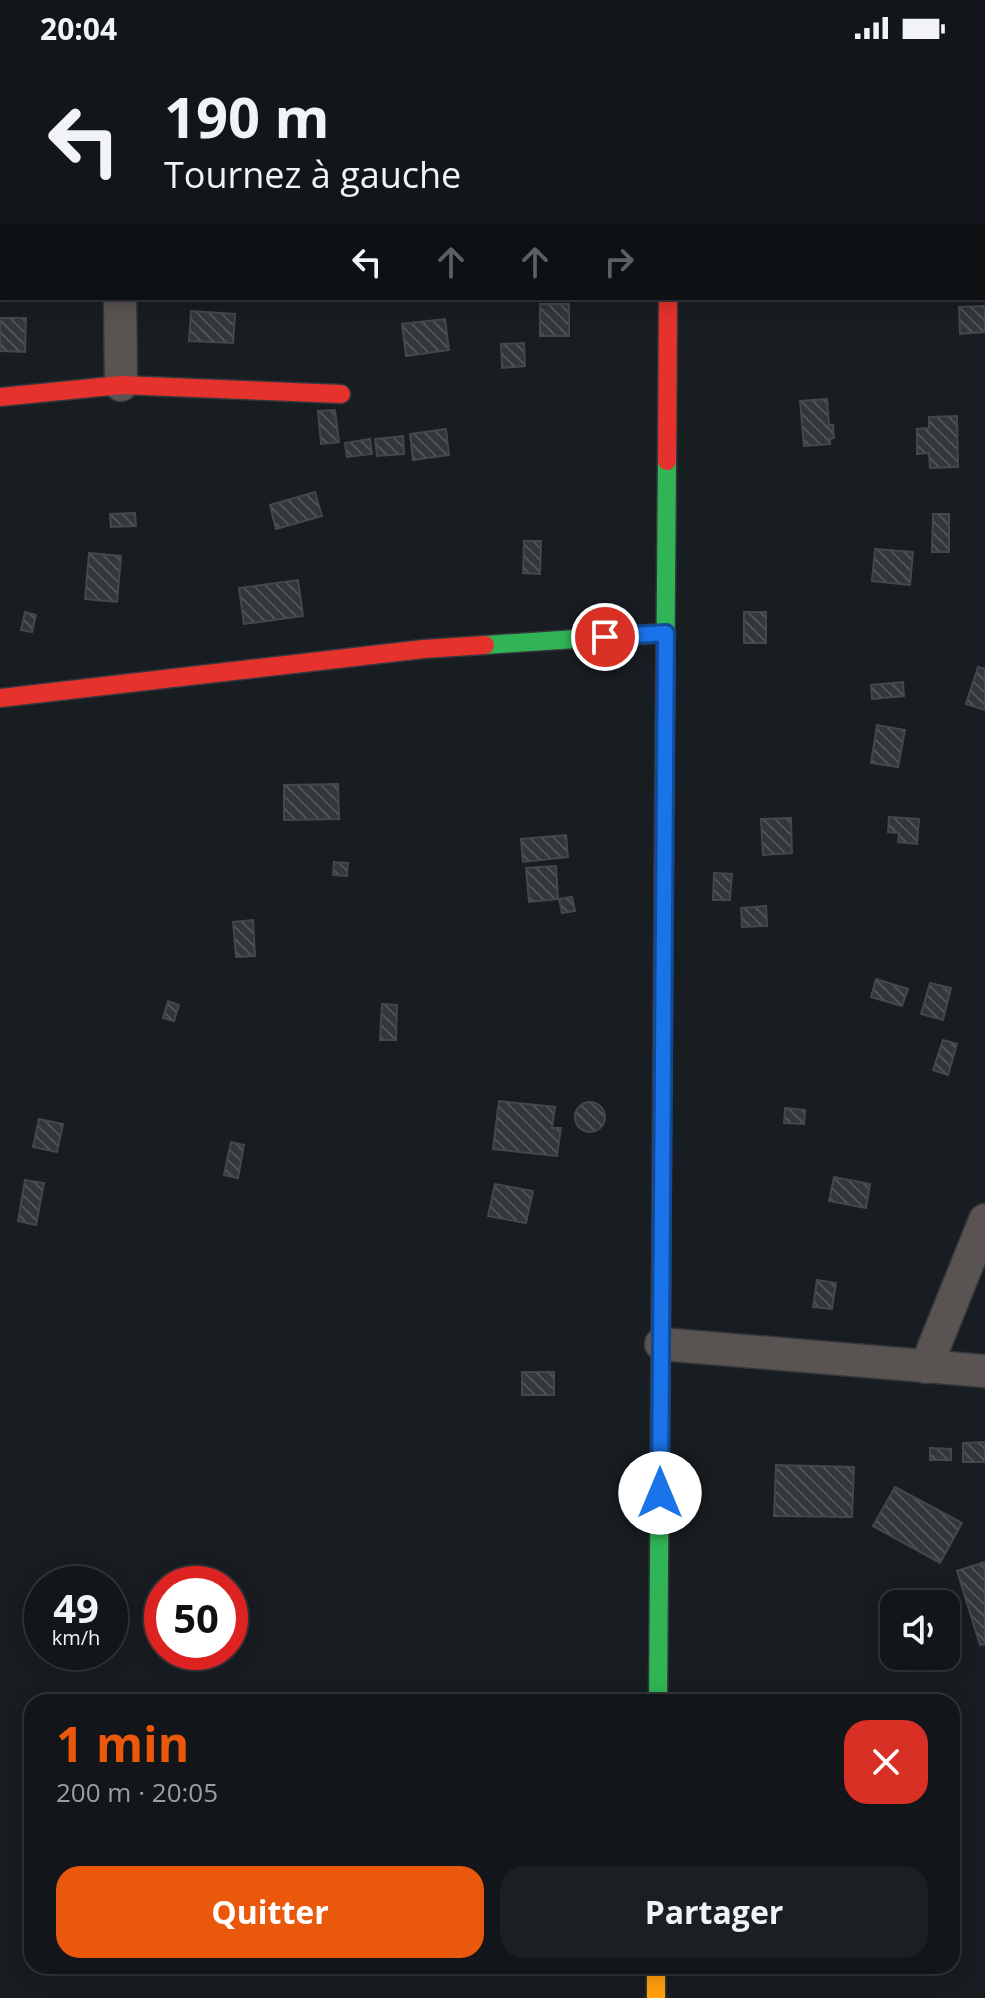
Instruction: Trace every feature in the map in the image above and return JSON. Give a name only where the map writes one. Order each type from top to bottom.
[{"type":"main road","points":[[658,1694],[668,300]]},
{"type":"main road","points":[[0,397],[121,385],[341,394]]},
{"type":"main road","points":[[0,698],[424,649],[666,633]]},
{"type":"main road","points":[[656,1974],[656,1998]]},
{"type":"street","points":[[120,300],[121,385]]},
{"type":"street","points":[[926,1367],[985,1220]]},
{"type":"street","points":[[661,1344],[985,1371]]},
{"type":"building","points":[[540,304],[569,304],[569,336],[540,336]]},
{"type":"building","points":[[985,306],[985,332],[960,334],[959,307]]},
{"type":"building","points":[[191,311],[235,314],[233,343],[189,341]]},
{"type":"building","points":[[0,318],[26,318],[25,352],[0,351]]},
{"type":"building","points":[[445,319],[449,350],[406,356],[402,324]]},
{"type":"building","points":[[524,343],[525,366],[502,368],[501,344]]},
{"type":"building","points":[[827,399],[829,425],[833,425],[834,438],[830,439],[830,444],[804,446],[800,401]]},
{"type":"building","points":[[335,410],[339,442],[321,444],[318,411]]},
{"type":"building","points":[[957,416],[958,467],[930,468],[929,453],[917,454],[917,429],[929,428],[929,417]]},
{"type":"building","points":[[446,429],[449,455],[413,460],[410,434]]},
{"type":"building","points":[[403,436],[404,454],[377,456],[375,439]]},
{"type":"building","points":[[370,439],[372,454],[347,457],[345,443]]},
{"type":"building","points":[[315,492],[322,516],[276,529],[270,505]]},
{"type":"building","points":[[135,513],[136,526],[111,527],[110,514]]},
{"type":"building","points":[[933,514],[949,514],[949,552],[932,552]]},
{"type":"building","points":[[524,541],[541,541],[540,574],[523,573]]},
{"type":"building","points":[[875,549],[913,552],[910,585],[872,581]]},
{"type":"building","points":[[89,553],[121,556],[117,602],[85,599]]},
{"type":"building","points":[[298,580],[303,616],[244,624],[239,588]]},
{"type":"building","points":[[25,612],[36,615],[32,632],[21,630]]},
{"type":"building","points":[[744,612],[766,612],[766,643],[744,643]]},
{"type":"building","points":[[978,667],[985,669],[985,710],[966,704]]},
{"type":"building","points":[[903,682],[904,696],[872,699],[871,685]]},
{"type":"building","points":[[877,725],[905,730],[898,767],[871,763]]},
{"type":"building","points":[[338,784],[339,819],[284,820],[284,785]]},
{"type":"building","points":[[889,817],[919,819],[917,844],[898,842],[899,833],[888,832]]},
{"type":"building","points":[[791,818],[792,853],[763,855],[761,819]]},
{"type":"building","points":[[566,835],[568,857],[523,862],[521,839]]},
{"type":"building","points":[[334,862],[348,863],[347,876],[333,875]]},
{"type":"building","points":[[556,866],[558,899],[529,902],[526,868]]},
{"type":"building","points":[[714,873],[732,874],[730,900],[713,900]]},
{"type":"building","points":[[572,897],[575,911],[562,913],[559,899]]},
{"type":"building","points":[[766,906],[767,926],[742,927],[741,908]]},
{"type":"building","points":[[253,920],[255,956],[236,957],[233,922]]},
{"type":"building","points":[[876,979],[908,989],[902,1006],[871,997]]},
{"type":"building","points":[[930,983],[951,988],[943,1020],[921,1014]]},
{"type":"building","points":[[168,1001],[179,1005],[174,1021],[163,1018]]},
{"type":"building","points":[[382,1004],[397,1005],[396,1040],[380,1040]]},
{"type":"building","points":[[943,1040],[957,1044],[948,1075],[933,1070]]},
{"type":"building","points":[[499,1101],[555,1107],[552,1128],[561,1128],[557,1156],[493,1149]]},
{"type":"building","points":[[590,1102],[600,1107],[605,1117],[600,1127],[590,1132],[580,1127],[575,1117],[580,1107]]},
{"type":"building","points":[[785,1108],[805,1110],[804,1124],[784,1123]]},
{"type":"building","points":[[39,1119],[63,1124],[57,1152],[33,1147]]},
{"type":"building","points":[[231,1142],[244,1145],[238,1178],[224,1175]]},
{"type":"building","points":[[834,1177],[870,1184],[866,1208],[829,1201]]},
{"type":"building","points":[[25,1180],[44,1183],[36,1225],[18,1221]]},
{"type":"building","points":[[495,1184],[533,1191],[526,1223],[488,1216]]},
{"type":"building","points":[[817,1280],[836,1283],[832,1309],[813,1307]]},
{"type":"building","points":[[522,1372],[554,1372],[554,1395],[522,1395]]},
{"type":"building","points":[[985,1442],[985,1462],[963,1462],[963,1443]]},
{"type":"building","points":[[930,1448],[951,1449],[951,1460],[930,1460]]},
{"type":"building","points":[[776,1465],[854,1467],[852,1517],[774,1516]]},
{"type":"building","points":[[895,1487],[962,1523],[940,1563],[873,1526]]},
{"type":"building","points":[[985,1562],[985,1644],[980,1645],[957,1571]]},
{"type":"traffic: fast","points":[[664,826],[667,461]]},
{"type":"traffic: fast","points":[[485,645],[666,633]]},
{"type":"traffic: fast","points":[[658,1694],[661,1288]]},
{"type":"traffic: slow","points":[[656,1974],[656,1998]]},
{"type":"traffic: jam","points":[[667,461],[668,300]]},
{"type":"traffic: jam","points":[[0,397],[121,385],[341,394]]},
{"type":"traffic: jam","points":[[0,698],[424,649],[485,645]]},
{"type":"traffic: jam","points":[[661,1288],[664,826]]},
{"type":"route","points":[[605,637],[666,633],[660,1493]]}]
